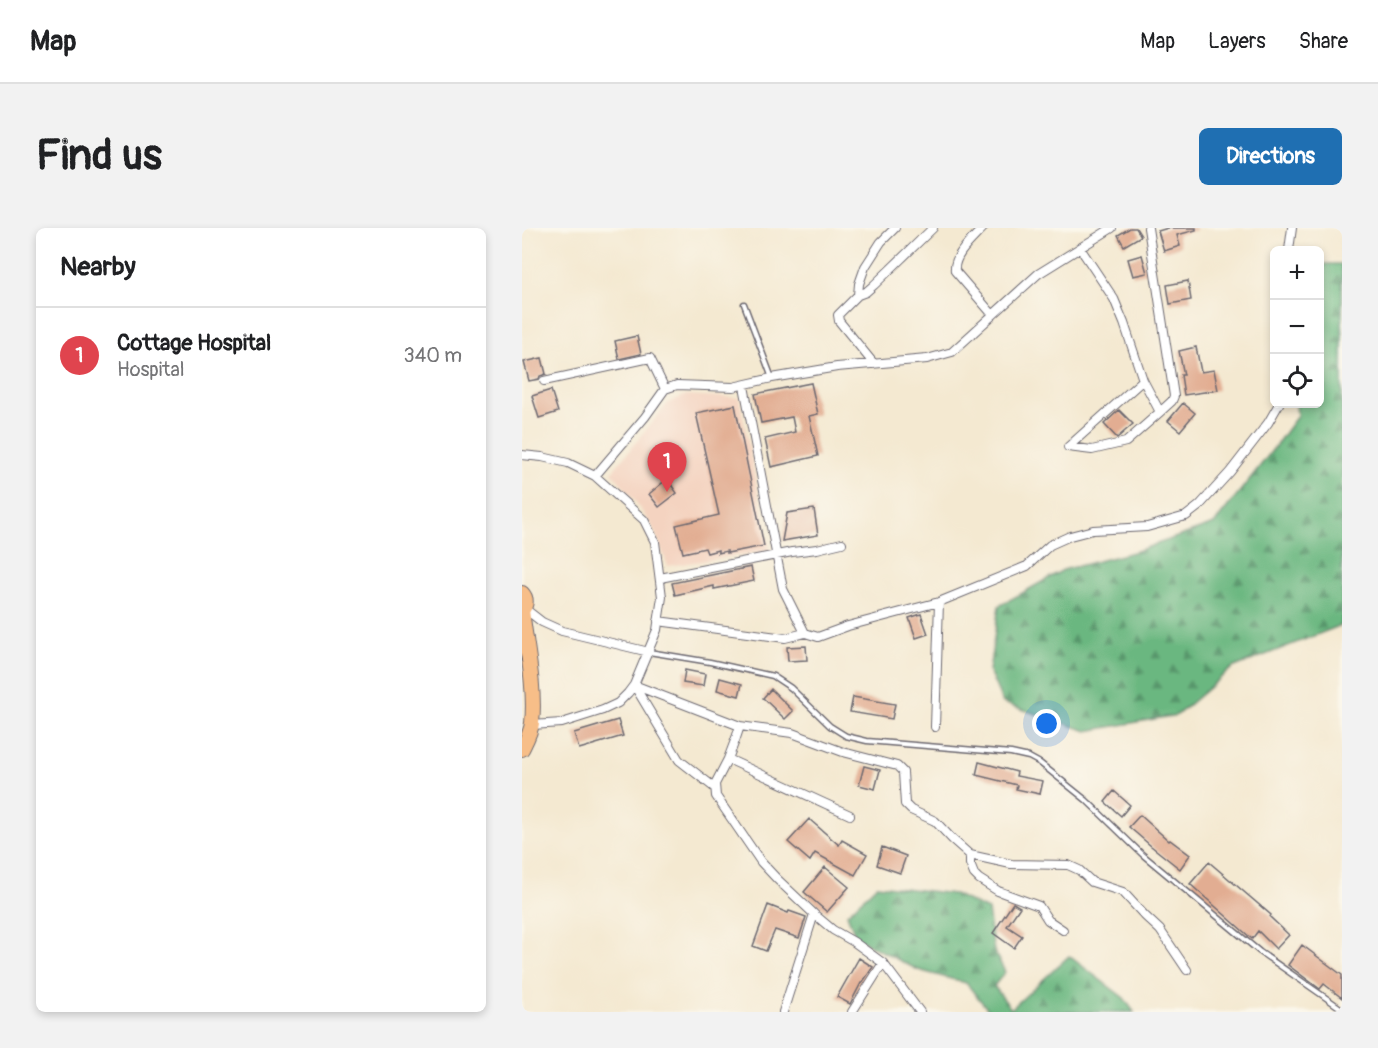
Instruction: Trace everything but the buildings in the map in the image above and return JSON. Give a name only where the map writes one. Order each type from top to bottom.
[{"type":"highway","points":[[522,593],[525,598],[523,609],[531,681],[532,725],[522,749]]},
{"type":"highway","points":[[522,638],[527,653]]},
{"type":"street","points":[[858,296],[859,284],[865,267],[881,242],[895,228]]},
{"type":"street","points":[[983,228],[965,247],[954,264],[955,271],[993,315]]},
{"type":"street","points":[[595,476],[645,417],[665,389],[677,386],[744,386],[772,378],[837,367],[927,359],[952,352],[1038,274],[1112,228]]},
{"type":"street","points":[[1143,380],[1068,447],[1092,450],[1126,442],[1172,401],[1174,396],[1148,228]]},
{"type":"street","points":[[1290,246],[1292,228]]},
{"type":"street","points":[[874,364],[838,315],[874,285],[930,229]]},
{"type":"street","points":[[1080,248],[1114,298],[1143,380],[1160,412]]},
{"type":"street","points":[[544,381],[650,358],[665,389]]},
{"type":"street","points":[[744,386],[783,589],[805,633]]},
{"type":"street","points":[[658,621],[785,638],[805,633],[818,637],[848,626],[939,602],[1027,566],[1050,545],[1070,536],[1093,530],[1147,527],[1186,516],[1230,472],[1268,423],[1277,408]]},
{"type":"street","points":[[522,455],[542,457],[568,464],[595,476],[644,520],[655,542],[662,597],[657,630],[634,685],[628,693],[618,702],[603,710],[562,723],[532,725]]},
{"type":"street","points":[[660,578],[842,543]]},
{"type":"street","points":[[935,727],[939,602]]},
{"type":"street","points":[[523,609],[542,622],[562,631],[648,652]]},
{"type":"street","points":[[634,685],[740,726],[792,733],[843,752],[897,766],[903,772],[905,804],[911,810],[935,821],[970,855],[1011,864],[1068,865],[1079,870],[1092,882],[1123,892],[1160,930],[1187,970]]},
{"type":"street","points":[[634,685],[679,760],[715,788]]},
{"type":"street","points":[[740,726],[728,759],[715,784],[716,796],[761,862],[777,879],[833,930],[883,963],[920,1012]]},
{"type":"street","points":[[728,759],[850,815]]},
{"type":"street","points":[[970,855],[970,864],[979,879],[998,891],[1040,906],[1048,920],[1063,930]]},
{"type":"street","points":[[783,1012],[814,914]]},
{"type":"street","points":[[852,1012],[883,963]]},
{"type":"lane","points":[[744,304],[772,378]]},
{"type":"lane","points":[[648,652],[710,662],[772,676],[791,688],[830,726],[846,736],[867,741],[1011,753],[1029,757],[1040,763],[1086,800],[1143,855],[1260,952],[1342,1009]]},
{"type":"shaded area","points":[[686,395],[739,398],[770,551],[668,566],[654,530],[636,502],[612,472],[668,403]]},
{"type":"green space","points":[[1324,264],[1342,264],[1342,625],[1232,668],[1177,715],[1087,731],[1003,703],[989,671],[999,606],[1063,570],[1137,551],[1214,524],[1297,416],[1296,408],[1324,408]]},
{"type":"green space","points":[[877,885],[954,894],[988,910],[994,951],[1005,972],[994,986],[1011,1009],[1069,956],[1124,998],[1134,1012],[990,1012],[966,983],[918,970],[856,938],[847,914]]},
{"type":"place","name":"Cottage Hospital","points":[[667,492]]}]
